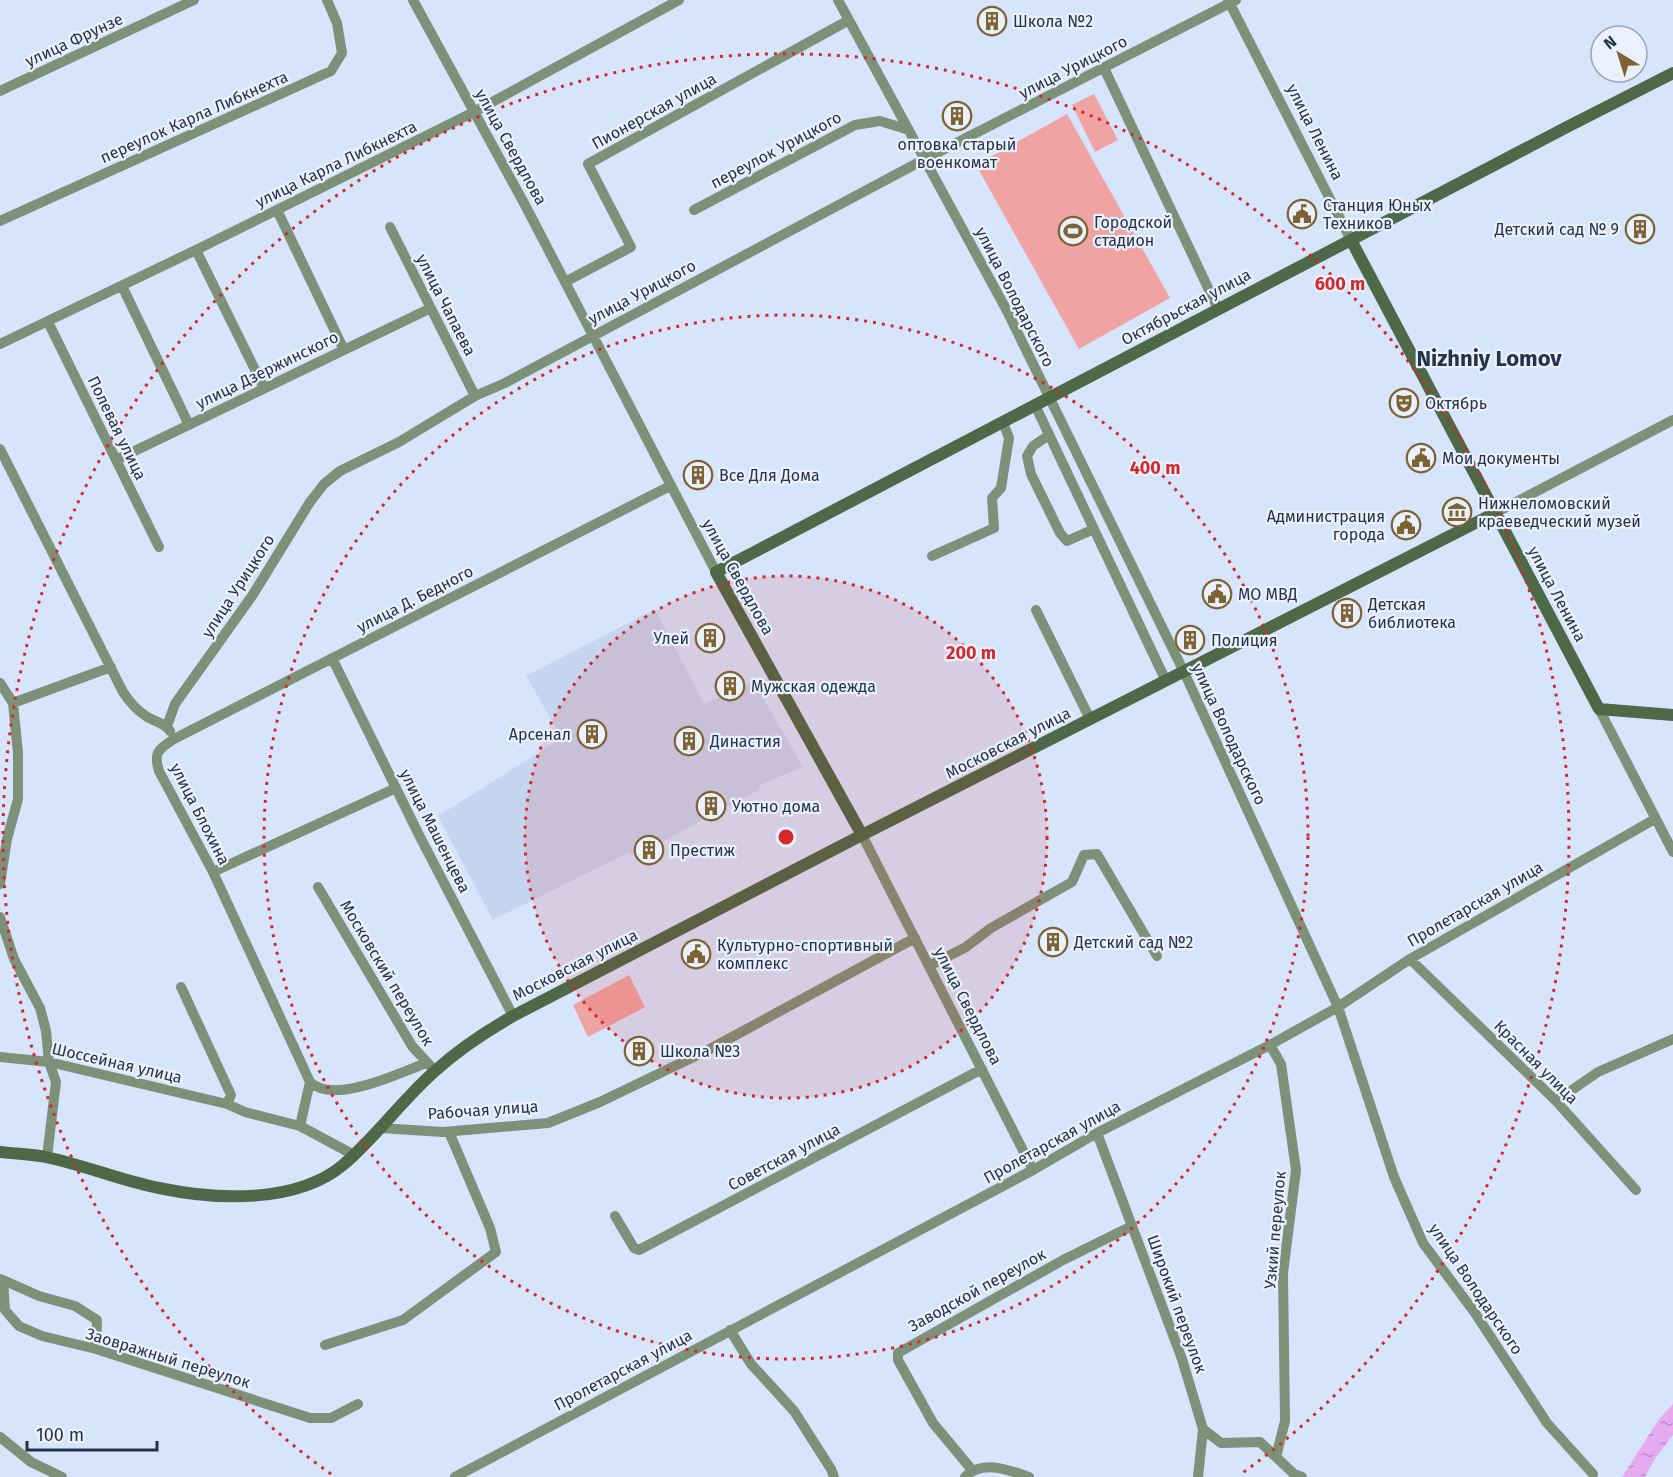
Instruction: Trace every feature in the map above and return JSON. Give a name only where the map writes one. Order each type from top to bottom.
[{"type":"main road","name":"Октябрьская улица","points":[[716,572],[1673,73]]},
{"type":"main road","name":"улица Ленина","points":[[1351,240],[1599,709]]},
{"type":"main road","name":"Московская улица","points":[[380,1128],[430,1067],[513,1016],[862,835],[1495,513]]},
{"type":"main road","name":"улица Свердлова","points":[[716,572],[862,835]]},
{"type":"main road","points":[[1599,709],[1673,716]]},
{"type":"main road","points":[[0,1152],[47,1157],[158,1188],[200,1195],[267,1194],[290,1190],[327,1176],[354,1155],[380,1128]]},
{"type":"street","name":"улица Фрунзе","points":[[0,91],[194,0]]},
{"type":"street","name":"переулок Карла Либкнехта","points":[[0,221],[331,71],[342,53],[337,23],[327,0]]},
{"type":"street","name":"улица Свердлова","points":[[413,0],[565,282],[716,572]]},
{"type":"street","name":"улица Карла Либкнехта","points":[[0,344],[474,112],[679,0]]},
{"type":"street","name":"улица Володарского","points":[[838,0],[1006,309],[1184,672],[1338,1007],[1394,1177],[1423,1243],[1475,1313],[1547,1423],[1593,1473]]},
{"type":"street","name":"улица Урицкого","points":[[166,726],[175,704],[252,596],[310,501],[324,484],[340,471],[399,442],[475,396],[505,383],[925,159],[1231,1]]},
{"type":"street","name":"улица Ленина","points":[[1231,1],[1351,240]]},
{"type":"street","name":"Пионерская улица","points":[[565,282],[631,248],[588,165],[849,20]]},
{"type":"street","points":[[1104,68],[1218,309]]},
{"type":"street","name":"переулок Урицкого","points":[[694,210],[855,125],[880,121],[909,130]]},
{"type":"street","points":[[277,210],[344,350]]},
{"type":"street","name":"улица Чапаева","points":[[390,227],[475,396]]},
{"type":"street","points":[[196,250],[264,388]]},
{"type":"street","points":[[122,286],[189,425]]},
{"type":"street","name":"улица Дзержинского","points":[[116,460],[431,308]]},
{"type":"street","name":"Полевая улица","points":[[48,322],[159,547]]},
{"type":"street","points":[[1035,405],[1166,681]]},
{"type":"street","name":"Московская улица","points":[[1495,513],[1673,420]]},
{"type":"street","points":[[932,556],[994,528],[992,498],[1001,488],[1009,438],[1003,422]]},
{"type":"street","points":[[1049,435],[1033,446],[1027,456],[1031,474],[1060,533],[1067,541],[1094,529]]},
{"type":"street","points":[[0,449],[123,692],[133,706],[145,716],[166,726]]},
{"type":"street","name":"улица Д. Бедного","points":[[174,740],[670,486]]},
{"type":"street","points":[[1036,610],[1090,719]]},
{"type":"street","name":"улица Машенцева","points":[[333,658],[396,788],[513,1016]]},
{"type":"street","points":[[13,703],[111,667]]},
{"type":"street","points":[[0,683],[13,703],[20,778],[18,800],[7,839],[0,884]]},
{"type":"street","name":"улица Ленина","points":[[1599,709],[1673,852]]},
{"type":"street","name":"улица Блохина","points":[[166,726],[174,740],[163,746],[157,753],[159,771],[213,872],[310,1082]]},
{"type":"street","points":[[213,872],[396,788]]},
{"type":"street","name":"Пролетарская улица","points":[[456,1477],[1033,1170],[1097,1133],[1270,1045],[1338,1007],[1410,959],[1655,819]]},
{"type":"street","name":"улица Свердлова","points":[[862,835],[1033,1170]]},
{"type":"street","points":[[929,966],[966,947],[991,928],[1072,882],[1084,855],[1097,854],[1156,956]]},
{"type":"street","name":"Московский переулок","points":[[318,887],[412,1046],[430,1067]]},
{"type":"street","points":[[0,917],[14,959],[40,1008],[46,1031],[49,1062],[56,1082],[47,1157]]},
{"type":"street","name":"Рабочая улица","points":[[380,1128],[449,1132],[549,1123],[600,1102],[708,1050],[915,938]]},
{"type":"street","name":"Красная улица","points":[[1410,959],[1556,1101],[1636,1190]]},
{"type":"street","points":[[181,987],[231,1095],[227,1104]]},
{"type":"street","points":[[1556,1101],[1598,1072],[1673,1039]]},
{"type":"street","name":"Узкий переулок","points":[[1270,1045],[1281,1064],[1296,1170],[1283,1273],[1285,1421],[1276,1457]]},
{"type":"street","name":"Шоссейная улица","points":[[0,1057],[49,1062],[227,1104],[245,1112],[300,1126],[354,1155]]},
{"type":"street","points":[[300,1126],[310,1082],[324,1089],[359,1088],[430,1067]]},
{"type":"street","name":"Советская улица","points":[[615,1216],[634,1248],[639,1250],[982,1070]]},
{"type":"street","points":[[325,1345],[403,1320],[496,1252],[482,1208],[449,1132]]},
{"type":"street","name":"Широкий переулок","points":[[1097,1133],[1182,1359],[1203,1429]]},
{"type":"street","name":"Заводской переулок","points":[[968,1473],[933,1423],[898,1360],[898,1353],[1063,1260],[1132,1226]]},
{"type":"street","points":[[1,1280],[39,1296],[75,1306],[97,1320],[96,1349]]},
{"type":"street","name":"Заовражный переулок","points":[[1,1280],[5,1310],[19,1326],[42,1336],[96,1349],[310,1418],[331,1418],[358,1404]]},
{"type":"street","points":[[730,1330],[751,1364],[794,1411],[834,1477]]},
{"type":"street","points":[[1203,1429],[1221,1443],[1260,1442],[1294,1474],[1302,1477]]},
{"type":"street","points":[[1198,1477],[1203,1429]]},
{"type":"street","points":[[0,1437],[31,1462],[62,1477]]},
{"type":"street","points":[[968,1473],[999,1466],[1029,1477]]},
{"type":"shaded area","points":[[1094,94],[1118,140],[1095,152],[1072,105]]},
{"type":"shaded area","name":"Городской стадион","points":[[1067,114],[1170,298],[1079,349],[976,165]]},
{"type":"shaded area","points":[[655,609],[704,704],[754,682],[803,767],[761,784],[758,790],[634,857],[630,852],[493,920],[438,816],[562,738],[526,676]]},
{"type":"shaded area","points":[[629,975],[645,1007],[588,1037],[573,1005]]},
{"type":"water","points":[[1673,1404],[1673,1435],[1654,1460],[1645,1477],[1622,1477],[1659,1419]]},
{"type":"place","name":"Школа №2","points":[[992,21]]},
{"type":"place","name":"оптовка старый военкомат","points":[[957,116]]},
{"type":"place","name":"Станция Юных Техников","points":[[1302,214]]},
{"type":"place","name":"Детский сад № 9","points":[[1640,229]]},
{"type":"place","name":"Городской стадион","points":[[1073,231]]},
{"type":"place","name":"Октябрь","points":[[1404,403]]},
{"type":"place","name":"Мои документы","points":[[1421,458]]},
{"type":"place","name":"Все Для Дома","points":[[698,475]]},
{"type":"place","name":"Нижнеломовский краеведческий музей","points":[[1457,512]]},
{"type":"place","name":"Администрация города","points":[[1406,525]]},
{"type":"place","name":"МО МВД","points":[[1217,594]]},
{"type":"place","name":"Детская библиотека","points":[[1347,613]]},
{"type":"place","name":"Улей","points":[[710,638]]},
{"type":"place","name":"Полиция","points":[[1190,640]]},
{"type":"place","name":"Мужская одежда","points":[[730,686]]},
{"type":"place","name":"Арсенал","points":[[592,734]]},
{"type":"place","name":"Династия","points":[[689,741]]},
{"type":"place","name":"Уютно дома","points":[[711,806]]},
{"type":"place","name":"Престиж","points":[[649,850]]},
{"type":"place","name":"Детский сад №2","points":[[1053,942]]},
{"type":"place","name":"Культурно-спортивный комплекс","points":[[696,954]]},
{"type":"place","name":"Школа №3","points":[[639,1051]]},
{"type":"district","name":"Nizhniy Lomov","points":[[1489,358]]}]
